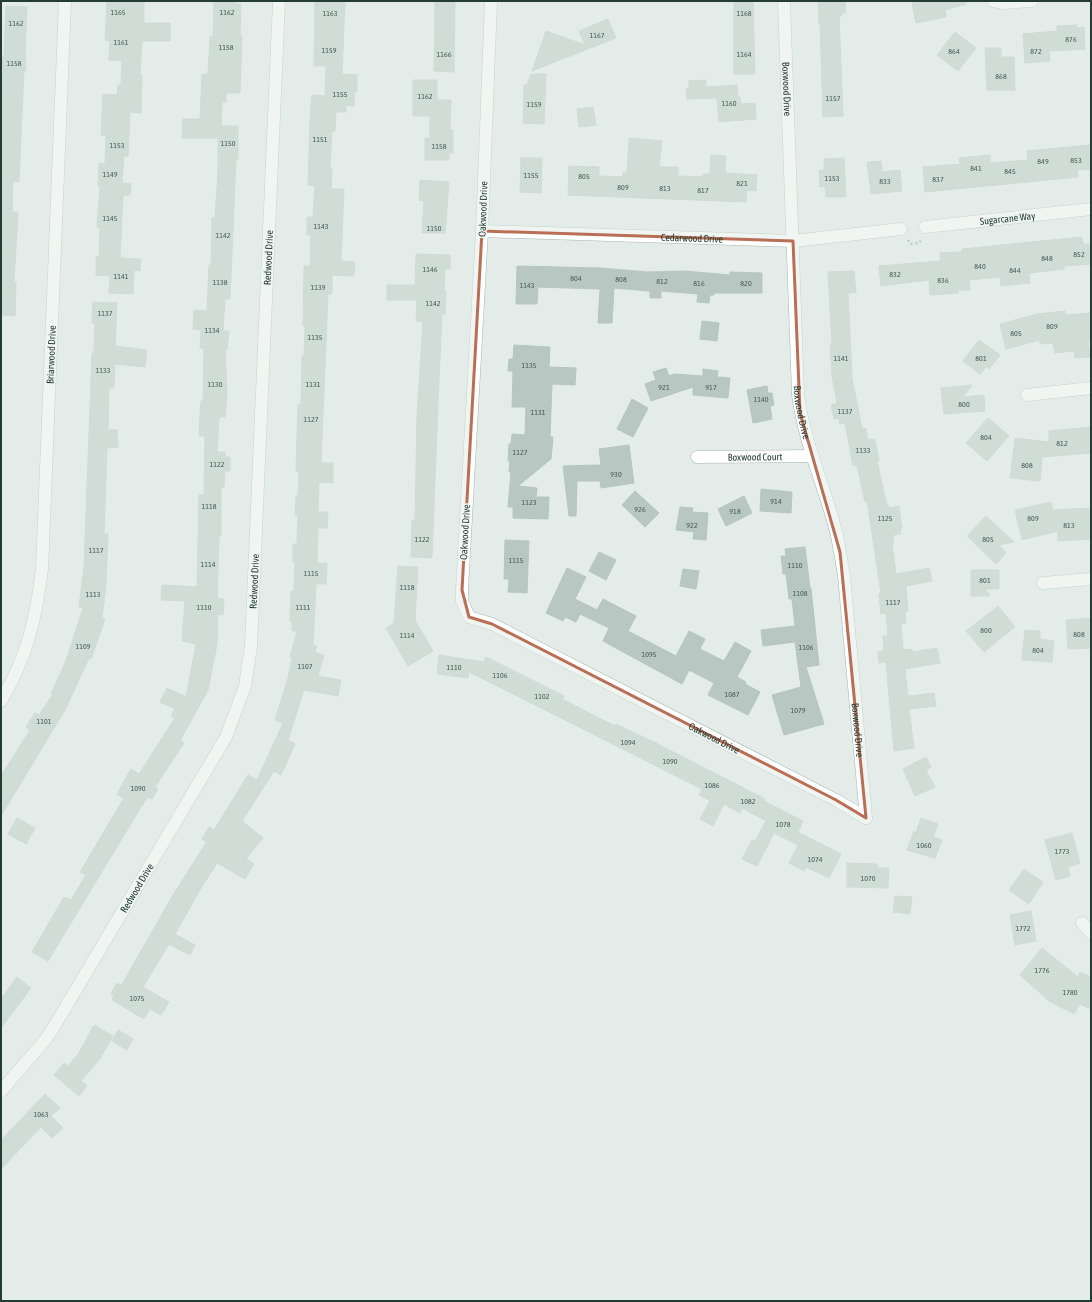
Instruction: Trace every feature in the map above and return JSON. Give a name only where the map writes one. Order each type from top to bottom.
[{"type":"street","name":"Briarwood Drive","points":[[1,701],[11,684],[28,644],[38,609],[42,569],[65,1]]},
{"type":"street","name":"Redwood Drive","points":[[1,1091],[46,1038],[62,1014],[226,737],[245,686],[249,667],[252,638],[279,1]]},
{"type":"street","name":"Oakwood Drive","points":[[491,1],[482,231],[462,590],[462,600],[469,616],[492,624],[506,631],[836,800],[866,818]]},
{"type":"street","name":"Boxwood Drive","points":[[784,1],[798,395],[803,424],[834,525],[844,576],[866,818]]},
{"type":"street","points":[[993,1],[1002,3],[1032,1]]},
{"type":"street","name":"Sugarcane Way","points":[[925,227],[1091,209]]},
{"type":"street","name":"Cedarwood Drive","points":[[482,231],[793,241],[901,230]]},
{"type":"street","points":[[1027,395],[1091,388]]},
{"type":"street","name":"Boxwood Court","points":[[697,457],[813,456]]},
{"type":"street","points":[[1043,583],[1091,579]]},
{"type":"street","points":[[1082,923],[1091,933]]},
{"type":"path","points":[[901,230],[910,244],[920,243],[925,227]]},
{"type":"highlighted area","points":[[482,231],[793,241],[800,413],[840,552],[866,818],[836,800],[492,624],[469,617],[462,590]]},
{"type":"building","points":[[107,1],[144,1],[144,23],[170,23],[170,41],[142,41],[140,75],[142,75],[141,113],[130,112],[128,156],[124,156],[122,183],[131,184],[130,195],[123,195],[120,258],[141,259],[140,271],[134,270],[133,294],[109,293],[110,276],[96,275],[96,257],[99,257],[100,227],[97,227],[100,186],[98,186],[99,163],[105,164],[106,135],[101,135],[103,94],[117,95],[118,85],[121,85],[122,61],[109,60],[110,41],[105,40]]},
{"type":"building","points":[[214,1],[236,1],[236,4],[241,4],[240,36],[242,36],[240,93],[226,93],[226,102],[222,102],[221,126],[238,126],[238,159],[236,159],[230,299],[225,299],[223,331],[229,331],[227,350],[225,349],[227,393],[225,417],[219,417],[217,452],[225,452],[225,457],[230,457],[230,471],[225,471],[224,487],[221,487],[221,536],[219,536],[217,598],[224,599],[223,615],[218,614],[217,644],[208,690],[180,741],[184,743],[155,787],[158,789],[152,799],[148,797],[141,807],[48,961],[32,952],[64,897],[71,900],[86,875],[80,872],[124,798],[117,794],[131,769],[139,774],[175,718],[171,716],[175,709],[160,702],[167,688],[186,697],[196,644],[182,641],[185,601],[161,600],[162,585],[197,587],[199,495],[204,495],[205,436],[199,436],[201,401],[203,401],[204,348],[200,348],[201,330],[193,329],[194,310],[207,311],[209,265],[211,265],[212,218],[215,218],[218,173],[218,138],[182,138],[183,119],[200,119],[202,74],[208,74],[210,36],[213,36]]},
{"type":"building","points":[[345,1],[342,74],[357,75],[357,92],[354,92],[354,106],[346,105],[346,112],[336,112],[335,131],[332,131],[330,169],[332,169],[331,189],[344,189],[341,261],[355,262],[354,276],[332,275],[332,294],[328,294],[321,463],[333,463],[333,483],[319,482],[318,512],[328,512],[327,528],[318,528],[317,563],[327,563],[326,584],[316,584],[313,645],[317,646],[315,652],[324,655],[318,676],[341,680],[338,696],[304,690],[288,740],[295,744],[281,775],[274,771],[242,821],[263,838],[246,859],[254,864],[245,879],[217,863],[175,934],[195,945],[190,955],[169,944],[143,987],[169,1002],[161,1015],[150,1009],[144,1019],[112,1000],[114,996],[111,994],[117,983],[121,986],[173,895],[207,842],[202,839],[209,827],[214,830],[248,775],[257,780],[283,723],[275,720],[288,678],[292,658],[290,657],[297,631],[292,631],[292,621],[290,621],[291,591],[294,591],[295,562],[293,562],[293,544],[297,544],[298,515],[295,515],[296,496],[298,496],[299,471],[296,471],[298,404],[301,404],[302,356],[304,356],[304,266],[310,266],[311,235],[307,235],[307,217],[313,217],[315,186],[308,185],[310,119],[312,95],[325,96],[326,66],[314,66],[315,2]]},
{"type":"building","points":[[435,1],[455,1],[454,72],[434,71]]},
{"type":"building","points":[[734,1],[753,1],[755,74],[734,74]]},
{"type":"building","points":[[818,1],[845,1],[846,13],[841,13],[842,16],[839,16],[843,116],[823,117]]},
{"type":"building","points":[[922,1],[966,1],[966,4],[945,10],[946,17],[916,23],[912,3]]},
{"type":"building","points":[[6,6],[27,7],[25,50],[26,71],[24,70],[19,182],[13,181],[12,212],[18,212],[14,282],[16,282],[15,316],[1,315],[1,106],[3,68],[1,68],[1,56],[4,57]]},
{"type":"building","points":[[608,19],[616,38],[532,71],[546,31],[585,45],[579,31]]},
{"type":"building","points":[[1077,25],[1077,28],[1084,27],[1085,49],[1049,51],[1050,61],[1025,63],[1023,34],[1057,31],[1057,26]]},
{"type":"building","points":[[955,32],[976,48],[958,71],[937,55]]},
{"type":"building","points":[[985,48],[1001,48],[1001,57],[1014,57],[1015,90],[987,90]]},
{"type":"building","points":[[531,74],[546,74],[544,124],[523,123],[524,85],[527,85]]},
{"type":"building","points":[[413,80],[437,80],[437,100],[451,100],[450,130],[453,130],[453,153],[449,153],[449,160],[425,160],[425,138],[430,138],[430,116],[413,116]]},
{"type":"building","points":[[706,80],[706,87],[737,85],[738,97],[740,97],[741,104],[755,103],[756,119],[719,122],[717,98],[687,99],[686,89],[689,89],[689,81]]},
{"type":"building","points":[[593,107],[596,125],[579,127],[577,109]]},
{"type":"building","points":[[629,138],[662,141],[659,167],[678,167],[678,176],[703,177],[703,174],[710,174],[711,155],[726,156],[725,173],[757,175],[756,191],[747,190],[746,202],[568,195],[569,166],[599,167],[599,176],[623,177],[623,173],[627,173]]},
{"type":"building","points":[[1090,145],[1091,169],[1077,170],[1078,177],[925,192],[923,167],[960,164],[959,158],[990,155],[990,163],[1028,160],[1027,151]]},
{"type":"building","points":[[521,158],[542,158],[541,193],[520,192]]},
{"type":"building","points":[[844,158],[846,197],[826,197],[825,186],[820,187],[819,170],[824,170],[824,159]]},
{"type":"building","points":[[881,161],[882,172],[900,170],[902,191],[871,194],[867,162]]},
{"type":"building","points":[[420,180],[449,182],[445,233],[422,233],[424,201],[419,200]]},
{"type":"building","points":[[1081,237],[1084,244],[1091,244],[1091,264],[1064,266],[1064,269],[1029,273],[1030,283],[1001,286],[1000,277],[969,280],[970,290],[958,290],[958,293],[930,295],[929,280],[881,286],[879,266],[940,261],[940,253],[962,252],[962,249]]},
{"type":"building","points":[[416,254],[450,255],[450,269],[445,268],[445,315],[442,314],[432,558],[411,557],[412,520],[415,520],[417,415],[423,322],[416,321],[417,300],[387,300],[387,285],[415,285]]},
{"type":"building","points":[[517,266],[601,268],[647,272],[684,271],[730,275],[730,272],[762,273],[762,293],[714,293],[714,295],[710,295],[709,303],[697,302],[698,294],[661,291],[661,298],[650,298],[650,291],[614,288],[612,323],[598,323],[600,289],[538,287],[537,304],[516,304]]},
{"type":"building","points":[[854,271],[856,293],[848,293],[852,378],[862,429],[866,428],[868,440],[875,439],[879,461],[877,461],[887,506],[889,506],[889,508],[899,506],[902,528],[900,528],[901,534],[893,535],[894,543],[892,543],[896,574],[929,568],[932,581],[906,586],[908,611],[905,611],[906,623],[901,623],[903,650],[912,649],[912,652],[937,648],[940,663],[905,669],[908,696],[934,693],[936,706],[909,709],[914,748],[894,751],[886,662],[879,663],[878,652],[884,651],[883,636],[888,636],[886,613],[881,614],[879,594],[881,593],[867,501],[865,502],[857,465],[853,466],[845,423],[840,424],[839,418],[834,419],[831,405],[837,403],[832,376],[830,344],[832,344],[828,272]]},
{"type":"building","points":[[93,302],[117,303],[115,346],[147,350],[145,367],[115,364],[114,388],[109,388],[108,429],[117,430],[118,447],[107,448],[104,534],[108,534],[106,586],[102,618],[105,619],[91,659],[89,658],[65,710],[1,816],[1,776],[30,730],[26,727],[35,713],[39,715],[53,694],[51,694],[66,661],[83,608],[79,607],[84,566],[92,353],[94,353],[95,323],[92,323]]},
{"type":"building","points":[[1065,311],[1065,315],[1091,313],[1091,340],[1088,341],[1090,357],[1075,358],[1074,351],[1055,353],[1053,343],[1040,344],[1040,340],[1006,349],[1000,324],[1037,314]]},
{"type":"building","points":[[702,321],[719,323],[717,341],[700,339]]},
{"type":"building","points":[[979,340],[1000,355],[989,369],[986,367],[980,374],[963,361]]},
{"type":"building","points":[[514,345],[550,347],[549,367],[576,368],[575,385],[552,384],[550,437],[553,437],[551,459],[518,486],[537,488],[536,497],[549,497],[548,519],[513,518],[513,507],[508,507],[511,472],[509,472],[510,461],[508,461],[509,444],[511,444],[512,434],[525,435],[526,407],[512,407],[513,371],[508,371],[509,359],[513,359]]},
{"type":"building","points":[[666,368],[669,376],[674,374],[703,376],[703,369],[718,371],[717,377],[730,378],[728,398],[693,395],[693,387],[651,401],[645,384],[656,380],[653,372]]},
{"type":"building","points":[[972,385],[963,397],[984,395],[985,411],[944,414],[941,388]]},
{"type":"building","points":[[767,386],[768,393],[772,393],[774,405],[770,406],[772,419],[753,423],[747,390]]},
{"type":"building","points":[[632,399],[648,408],[633,437],[617,429]]},
{"type":"building","points":[[988,418],[1009,436],[987,461],[966,443]]},
{"type":"building","points":[[1091,427],[1091,453],[1042,457],[1040,481],[1010,478],[1015,438],[1049,442],[1049,431]]},
{"type":"building","points":[[629,445],[634,483],[601,488],[600,481],[577,481],[576,516],[569,516],[563,466],[601,465],[599,449]]},
{"type":"building","points":[[761,489],[792,492],[791,513],[760,511]]},
{"type":"building","points":[[635,491],[659,513],[645,527],[622,505]]},
{"type":"building","points":[[744,496],[752,513],[726,526],[718,509]]},
{"type":"building","points":[[1051,502],[1053,510],[1091,508],[1091,539],[1058,541],[1058,531],[1022,540],[1015,510]]},
{"type":"building","points":[[680,507],[693,508],[692,512],[708,513],[706,540],[693,539],[694,532],[676,530]]},
{"type":"building","points":[[986,516],[1014,542],[999,545],[1006,553],[996,564],[967,536]]},
{"type":"building","points":[[505,540],[529,541],[527,593],[508,592],[509,579],[504,579]]},
{"type":"building","points":[[805,547],[819,665],[806,667],[824,724],[784,735],[772,695],[801,687],[795,642],[763,646],[761,630],[795,626],[792,599],[789,599],[786,574],[783,574],[781,556],[786,556],[785,549]]},
{"type":"building","points":[[599,552],[616,560],[606,580],[589,571]]},
{"type":"building","points":[[398,566],[418,567],[415,620],[433,651],[408,666],[386,628],[394,623]]},
{"type":"building","points":[[567,568],[586,577],[575,599],[597,610],[603,599],[636,616],[628,631],[676,656],[689,631],[705,639],[700,649],[724,661],[735,642],[751,651],[737,677],[746,682],[745,684],[760,692],[748,715],[708,695],[714,683],[689,670],[682,684],[603,641],[609,628],[580,614],[576,622],[565,617],[563,621],[546,613]]},
{"type":"building","points":[[683,569],[699,571],[696,589],[680,586]]},
{"type":"building","points":[[971,570],[999,570],[999,589],[985,589],[990,596],[971,596]]},
{"type":"building","points":[[998,606],[1015,627],[984,652],[966,631]]},
{"type":"building","points":[[1091,618],[1091,648],[1068,649],[1066,620]]},
{"type":"building","points":[[1025,630],[1040,631],[1040,639],[1054,641],[1052,662],[1022,660]]},
{"type":"building","points":[[439,655],[484,662],[486,657],[564,696],[562,699],[615,726],[616,724],[656,743],[765,799],[764,801],[803,821],[798,832],[841,854],[829,878],[806,867],[804,871],[789,863],[798,845],[774,833],[757,866],[742,859],[752,840],[755,841],[766,821],[742,808],[740,813],[724,804],[713,826],[700,819],[710,801],[699,795],[702,789],[469,672],[468,678],[437,674]]},
{"type":"building","points":[[926,757],[931,767],[926,770],[935,787],[915,796],[903,769]]},
{"type":"building","points":[[17,818],[35,828],[26,844],[8,834]]},
{"type":"building","points":[[921,818],[938,824],[933,837],[942,840],[935,858],[907,850],[914,831],[916,833]]},
{"type":"building","points":[[1072,833],[1080,863],[1068,867],[1070,876],[1056,880],[1045,840]]},
{"type":"building","points":[[847,863],[877,864],[877,868],[889,868],[888,888],[847,887]]},
{"type":"building","points":[[1024,869],[1043,882],[1029,904],[1009,890]]},
{"type":"building","points":[[895,896],[912,897],[910,914],[893,912]]},
{"type":"building","points":[[1031,911],[1036,941],[1015,945],[1010,915]]},
{"type":"building","points":[[1042,948],[1078,977],[1080,972],[1091,977],[1091,1009],[1080,1004],[1074,1014],[1049,1001],[1020,975]]},
{"type":"building","points":[[17,977],[31,988],[1,1028],[1,999]]},
{"type":"building","points":[[94,1025],[113,1036],[99,1060],[81,1081],[87,1086],[79,1096],[54,1075],[64,1063],[68,1066],[79,1053]]},
{"type":"building","points":[[118,1030],[133,1039],[127,1050],[112,1041]]},
{"type":"building","points":[[45,1094],[60,1108],[51,1116],[63,1128],[52,1138],[41,1127],[1,1169],[1,1140]]}]
